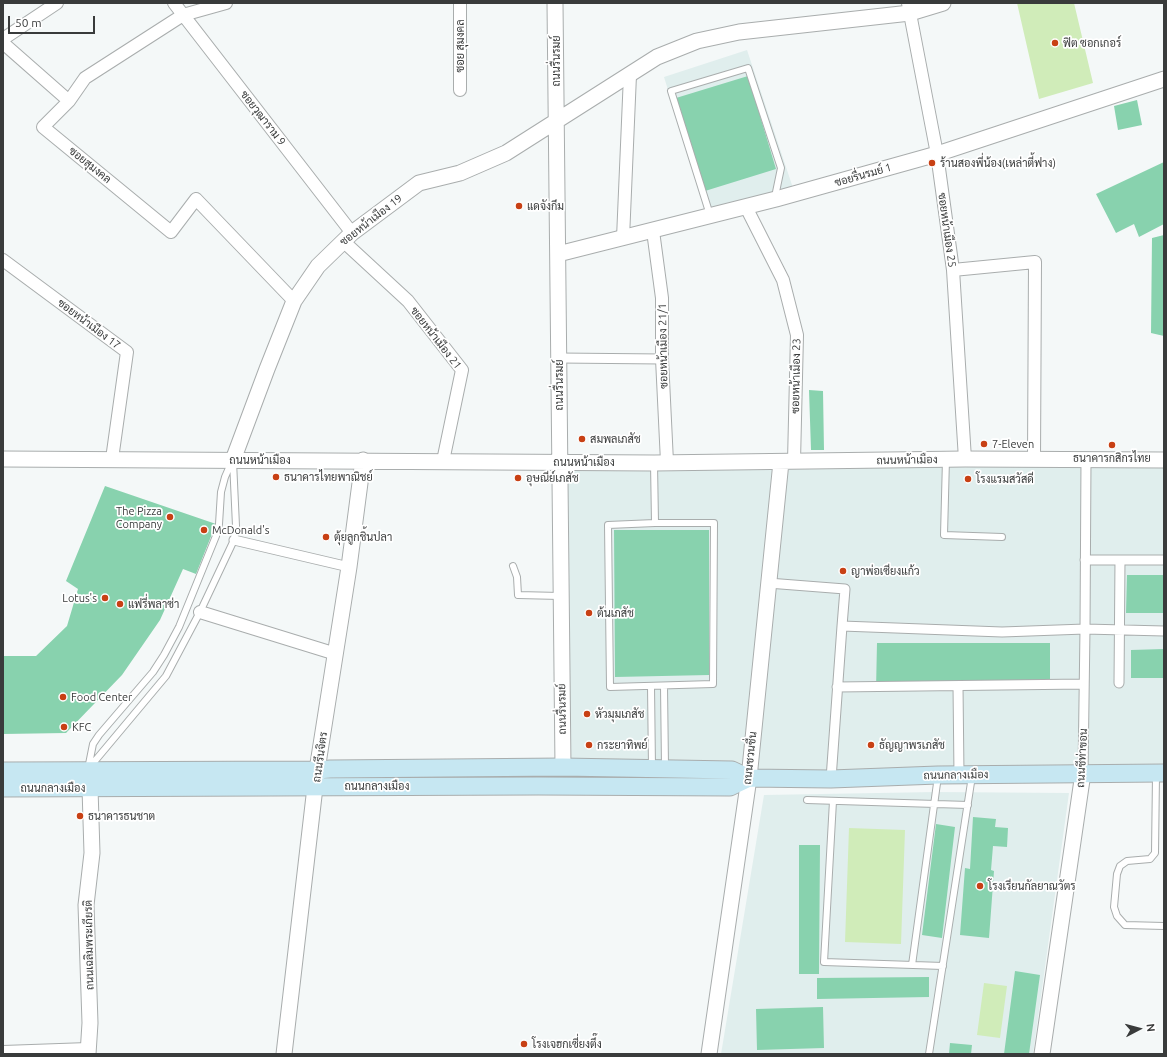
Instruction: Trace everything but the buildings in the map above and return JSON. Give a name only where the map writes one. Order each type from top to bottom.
[{"type":"main road","name":"ถนนกลางเมือง","points":[[3,788],[90,788],[316,778],[330,769],[563,767],[658,768],[732,770],[748,778],[831,779],[938,775],[1160,773]]},
{"type":"main road","points":[[563,767],[563,787]]},
{"type":"main road","name":"ถนนกลางเมือง","points":[[3,771],[88,771],[563,787],[730,787],[748,778]]},
{"type":"main road","points":[[88,771],[90,788]]},
{"type":"street","points":[[3,39],[57,3]]},
{"type":"street","name":"ซอยวุฒาราม 9","points":[[174,3],[347,237]]},
{"type":"street","name":"ซอยสุมงคล","points":[[226,3],[183,15],[85,78],[69,101],[43,127],[171,232],[196,200],[294,301]]},
{"type":"street","name":"ซอย สุมงคล","points":[[460,3],[460,90]]},
{"type":"street","name":"ถนนรื่นรมย์","points":[[556,3],[563,767]]},
{"type":"street","name":"ซอยหน้าเมือง 19","points":[[233,460],[294,301],[318,266],[347,237],[419,183],[460,173],[506,153],[658,57],[697,41],[739,32],[943,3]]},
{"type":"street","name":"ซอยหน้าเมือง 25","points":[[909,8],[937,154],[953,270],[965,459]]},
{"type":"street","points":[[3,43],[69,101]]},
{"type":"street","points":[[623,238],[630,75]]},
{"type":"street","name":"ซอยรื่นรมย์ 1","points":[[558,254],[746,207],[937,154],[1164,79]]},
{"type":"street","name":"ซอยหน้าเมือง 23","points":[[746,207],[783,280],[797,335],[788,461]]},
{"type":"street","name":"ซอยหน้าเมือง 21/1","points":[[654,231],[662,298],[660,462]]},
{"type":"street","name":"ซอยหน้าเมือง 21","points":[[347,237],[408,301],[462,370],[443,462]]},
{"type":"street","name":"ซอยหน้าเมือง 17","points":[[3,260],[127,352],[112,459]]},
{"type":"street","points":[[953,270],[1035,262],[1034,459]]},
{"type":"street","points":[[559,358],[662,359]]},
{"type":"street","name":"ถนนหน้าเมือง","points":[[3,459],[363,460],[443,462],[660,462],[946,459],[1164,460]]},
{"type":"street","name":"ถนนรึนจิตร","points":[[284,1054],[316,778],[349,567],[363,460]]},
{"type":"street","name":"ถนนชีท่าขอน","points":[[1042,1054],[1082,773],[1086,460]]},
{"type":"street","name":"ถนนชวนชื่น","points":[[709,1054],[748,778],[768,583],[788,461]]},
{"type":"street","points":[[234,540],[349,567]]},
{"type":"street","points":[[1085,560],[1164,560]]},
{"type":"street","points":[[1119,682],[1120,560]]},
{"type":"street","points":[[768,583],[845,589],[831,779]]},
{"type":"street","points":[[200,612],[336,654]]},
{"type":"street","points":[[842,626],[1002,632],[1085,629],[1164,630]]},
{"type":"street","points":[[837,687],[1084,684]]},
{"type":"street","points":[[958,686],[966,775]]},
{"type":"street","name":"ถนนเฉลิมพระเกียรติ","points":[[88,1051],[90,1023],[86,905],[92,853],[90,788]]},
{"type":"street","points":[[3,1052],[88,1051]]},
{"type":"lane","points":[[710,216],[671,91],[748,68],[781,168],[776,199]]},
{"type":"lane","points":[[946,459],[944,535],[1002,537]]},
{"type":"lane","points":[[88,771],[166,676],[200,612],[234,540],[236,526],[233,460]]},
{"type":"lane","points":[[88,771],[93,744],[152,672],[164,655],[179,627],[216,536],[219,524],[221,492],[224,477],[233,460]]},
{"type":"lane","points":[[655,523],[660,462]]},
{"type":"lane","points":[[655,523],[714,523],[713,684],[610,687],[608,525],[655,523]]},
{"type":"lane","points":[[512,566],[517,577],[518,595],[561,596]]},
{"type":"lane","points":[[651,686],[658,768]]},
{"type":"lane","points":[[658,768],[664,686]]},
{"type":"lane","points":[[1160,773],[1155,853],[1150,859],[1127,861],[1120,866],[1117,874],[1114,907],[1117,916],[1125,925],[1164,926]]},
{"type":"lane","points":[[912,965],[938,775]]},
{"type":"lane","points":[[929,1054],[968,805],[966,775]]},
{"type":"lane","points":[[807,800],[968,805]]},
{"type":"lane","points":[[833,801],[824,962],[943,966]]},
{"type":"shaded area","points":[[747,50],[793,188],[706,212],[664,77]]},
{"type":"shaded area","points":[[1164,460],[1164,773],[938,775],[566,761],[560,462]]},
{"type":"shaded area","name":"โรงเรียนกัลยาณวัตร","points":[[935,792],[1069,793],[1033,1054],[721,1054],[764,795]]},
{"type":"green space","name":"ฟิต ซอกเกอร์","points":[[1017,3],[1074,3],[1093,83],[1039,99]]},
{"type":"green space","points":[[849,828],[905,830],[901,944],[845,942]]},
{"type":"green space","points":[[984,983],[1007,986],[1000,1038],[977,1035]]},
{"type":"place","name":"ฟิต ซอกเกอร์","points":[[1055,43]]},
{"type":"place","name":"ร้านสองพี่น้อง(เหล่าตี้ฟาง)","points":[[932,163]]},
{"type":"place","name":"แดจังกึม","points":[[519,206]]},
{"type":"place","name":"สมพลเภสัช","points":[[582,439]]},
{"type":"place","name":"7-Eleven","points":[[984,444]]},
{"type":"place","name":"ธนาคารกสิกรไทย","points":[[1112,445]]},
{"type":"place","name":"ธนาคารไทยพาณิชย์","points":[[276,477]]},
{"type":"place","name":"อุษณีย์เภสัช","points":[[518,478]]},
{"type":"place","name":"โรงแรมสวัสดี","points":[[968,479]]},
{"type":"place","name":"The Pizza Company","points":[[170,517]]},
{"type":"place","name":"McDonald's","points":[[204,530]]},
{"type":"place","name":"ตุ้ยลูกชิ้นปลา","points":[[326,537]]},
{"type":"place","name":"ญาพ่อเซียงแก้ว","points":[[843,571]]},
{"type":"place","name":"Lotus's","points":[[105,598]]},
{"type":"place","name":"แฟรี่พลาซ่า","points":[[120,604]]},
{"type":"place","name":"ต้นเภสัช","points":[[589,613]]},
{"type":"place","name":"Food Center","points":[[63,697]]},
{"type":"place","name":"หัวมุมเภสัช","points":[[587,714]]},
{"type":"place","name":"KFC","points":[[64,727]]},
{"type":"place","name":"กระยาทิพย์","points":[[589,745]]},
{"type":"place","name":"ธัญญาพรเภสัช","points":[[871,745]]},
{"type":"place","name":"ธนาคารธนชาต","points":[[80,816]]},
{"type":"place","name":"โรงเรียนกัลยาณวัตร","points":[[980,886]]},
{"type":"place","name":"โรงเจฮกเซี่ยงตึ๊ง","points":[[524,1044]]}]
